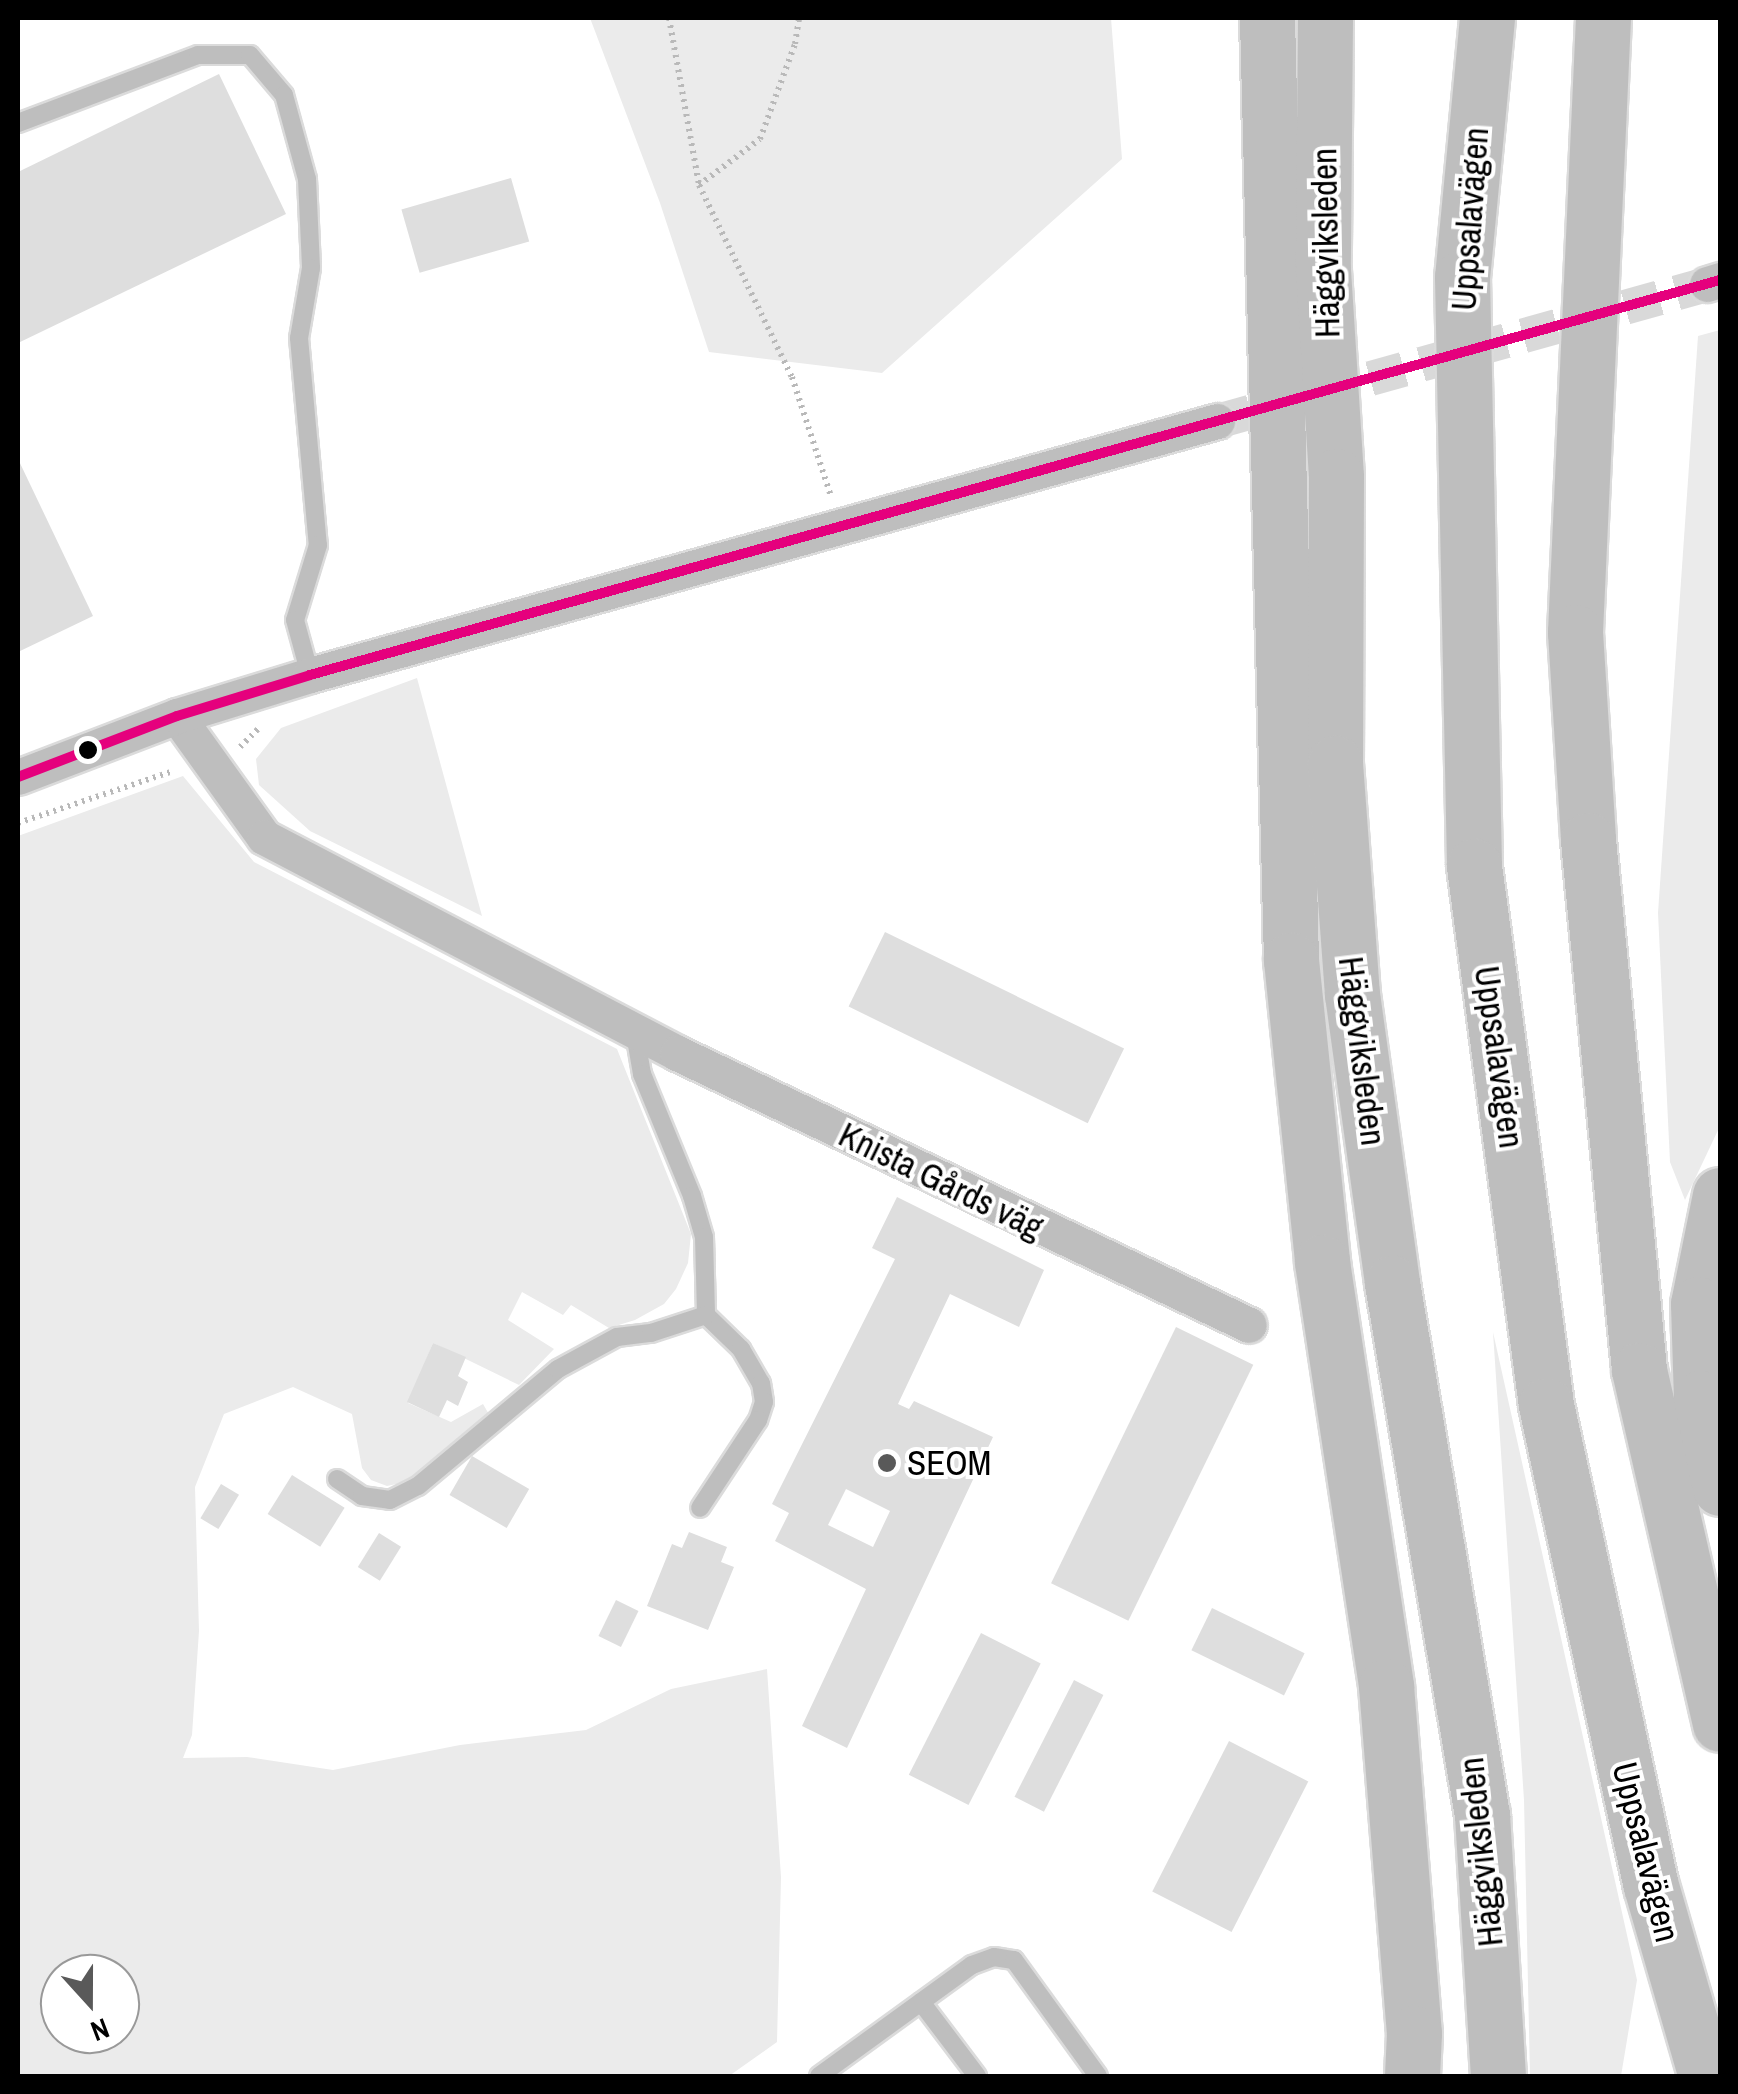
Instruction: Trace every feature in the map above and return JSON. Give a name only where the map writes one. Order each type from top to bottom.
[{"type":"highway","points":[[1267,18],[1292,960],[1322,1262],[1386,1686],[1414,2033],[1412,2076]]},
{"type":"highway","name":"Häggviksleden","points":[[1326,18],[1323,270],[1336,476],[1335,763],[1352,994],[1392,1283],[1482,1815],[1498,2076]]},
{"type":"highway","name":"Uppsalavägen","points":[[1487,18],[1462,277],[1474,866],[1546,1405],[1651,1886],[1706,2076]]},
{"type":"highway","points":[[1603,18],[1575,632],[1588,840],[1640,1370],[1720,1724]]},
{"type":"highway","points":[[1720,1194],[1698,1304],[1702,1398],[1720,1488]]},
{"type":"street","points":[[18,777],[177,716],[310,675],[1217,421]]},
{"type":"street","name":"Knista Gårds väg","points":[[177,716],[264,837],[635,1032],[1249,1325]]},
{"type":"lane","points":[[18,123],[198,55],[250,55],[284,95],[307,179],[311,268],[300,338],[318,544],[295,620],[310,675]]},
{"type":"lane","points":[[635,1032],[642,1074],[692,1196],[704,1237],[706,1316],[741,1349],[761,1383],[764,1402],[758,1420],[700,1508]]},
{"type":"lane","points":[[337,1479],[362,1496],[390,1500],[418,1486],[558,1368],[616,1337],[650,1333],[706,1316]]},
{"type":"lane","points":[[819,2076],[972,1965],[994,1957],[1014,1960],[1098,2076]]},
{"type":"lane","points":[[921,2002],[977,2076]]},
{"type":"path","points":[[668,18],[699,185],[792,377],[840,526]]},
{"type":"path","points":[[699,185],[760,139],[795,44],[799,18]]},
{"type":"shaded area","points":[[590,18],[1111,18],[1122,159],[882,373],[709,352],[660,203]]},
{"type":"shaded area","points":[[1720,330],[1720,1126],[1685,1200],[1670,1162],[1658,913],[1698,336]]},
{"type":"shaded area","points":[[417,678],[482,916],[310,831],[259,785],[256,759],[281,728]]},
{"type":"shaded area","points":[[183,776],[254,862],[617,1049],[691,1234],[688,1263],[676,1289],[664,1304],[635,1320],[609,1328],[571,1305],[563,1315],[522,1292],[508,1320],[554,1349],[519,1385],[433,1343],[408,1403],[451,1422],[483,1404],[490,1416],[406,1482],[387,1486],[371,1480],[362,1468],[352,1414],[293,1387],[224,1414],[195,1487],[199,1631],[192,1735],[183,1758],[247,1757],[333,1770],[460,1745],[586,1730],[671,1689],[767,1669],[781,1877],[777,2042],[729,2076],[18,2076],[18,836]]},
{"type":"shaded area","points":[[1493,1332],[1637,1980],[1621,2076],[1530,2076],[1524,1800]]},
{"type":"building","points":[[219,74],[286,214],[18,343],[18,172]]},
{"type":"building","points":[[511,178],[529,241],[420,273],[401,209]]},
{"type":"building","points":[[18,459],[93,616],[18,652]]},
{"type":"building","points":[[885,932],[1124,1049],[1088,1123],[849,1007]]},
{"type":"building","name":"SEOM","points":[[897,1197],[1044,1270],[1019,1327],[950,1294],[898,1404],[909,1409],[914,1401],[993,1437],[847,1748],[802,1726],[866,1589],[775,1541],[789,1513],[772,1504],[895,1259],[872,1248]],"holes":[[[846,1489],[890,1511],[873,1547],[828,1525]]]},
{"type":"building","points":[[1176,1327],[1253,1365],[1128,1621],[1051,1583]]},
{"type":"building","points":[[433,1343],[466,1357],[458,1376],[468,1382],[458,1406],[447,1400],[439,1417],[407,1402]]},
{"type":"building","points":[[472,1456],[529,1489],[507,1528],[450,1495]]},
{"type":"building","points":[[292,1475],[345,1508],[320,1547],[268,1514]]},
{"type":"building","points":[[221,1484],[239,1495],[218,1529],[200,1518]]},
{"type":"building","points":[[689,1532],[727,1547],[721,1562],[734,1567],[708,1630],[647,1606],[672,1544],[682,1548]]},
{"type":"building","points":[[379,1533],[401,1547],[380,1581],[358,1567]]},
{"type":"building","points":[[616,1600],[638,1611],[621,1647],[598,1636]]},
{"type":"building","points":[[1212,1608],[1305,1653],[1284,1695],[1191,1650]]},
{"type":"building","points":[[981,1633],[1041,1663],[969,1805],[909,1775]]},
{"type":"building","points":[[1074,1680],[1103,1695],[1044,1812],[1015,1797]]},
{"type":"building","points":[[1229,1741],[1308,1781],[1232,1932],[1152,1892]]},
{"type":"tunnel","points":[[1217,421],[1707,284]]},
{"type":"transit line","points":[[18,777],[177,716],[310,675],[1720,280]]},
{"type":"place","name":"SEOM","points":[[887,1463]]}]
